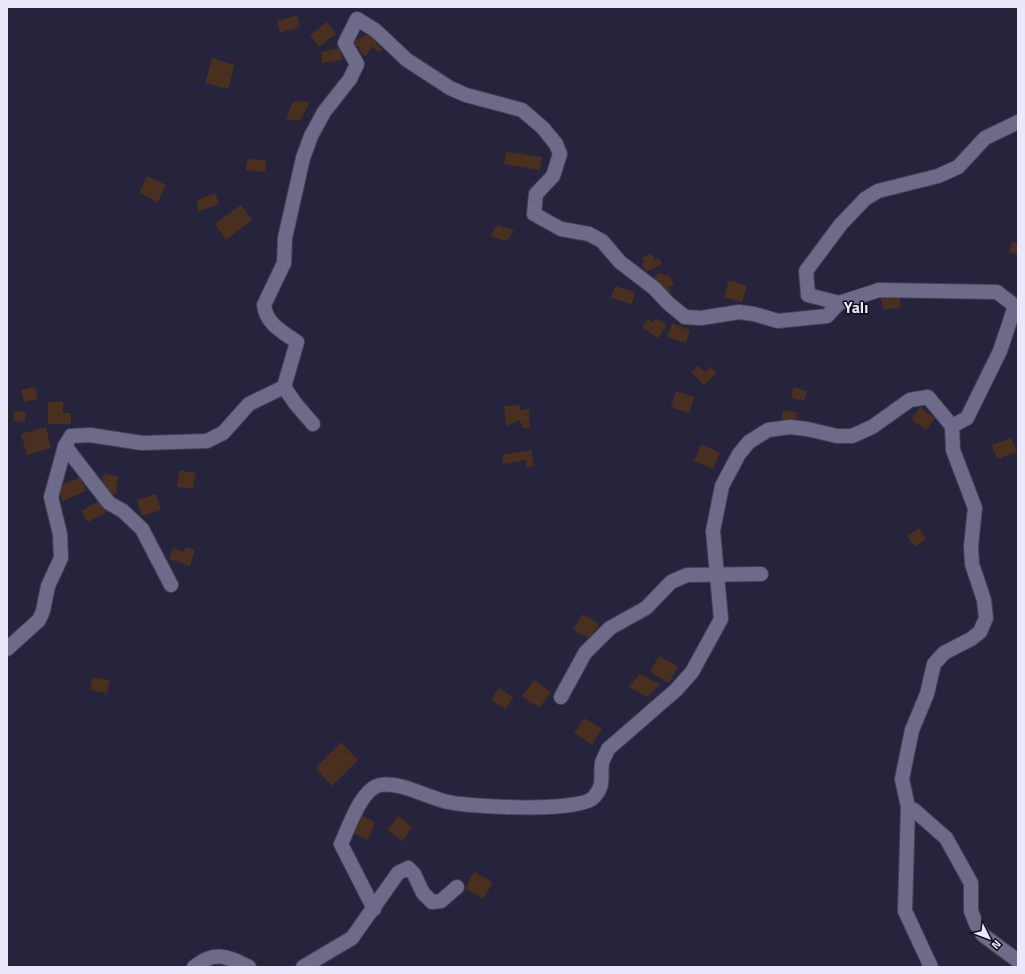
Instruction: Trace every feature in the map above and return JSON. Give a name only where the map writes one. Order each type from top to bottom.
[{"type":"street","points":[[7,649],[39,620],[43,610],[48,586],[61,558],[60,534],[51,497],[65,446],[72,436],[90,435],[142,443],[207,441],[223,433],[249,404],[284,387],[297,342],[272,324],[265,312],[264,305],[284,263],[284,238],[303,158],[311,136],[324,112],[350,80],[357,64],[345,43],[356,19],[375,30],[407,60],[450,88],[466,95],[522,110],[543,128],[556,144],[560,154],[553,176],[536,194],[534,214],[561,229],[589,234],[602,241],[620,262],[654,288],[668,303],[685,317],[700,318],[739,312],[754,314],[778,321],[827,316],[839,303],[879,290],[997,292],[1015,306],[1000,351],[967,418],[952,426]]},
{"type":"street","points":[[839,303],[808,295],[806,271],[841,224],[865,199],[878,191],[938,176],[958,167],[985,138],[1018,122]]},
{"type":"street","points":[[284,387],[295,403],[313,424]]},
{"type":"street","points":[[374,910],[341,844],[365,794],[380,785],[396,786],[448,802],[499,807],[545,807],[582,804],[593,799],[602,788],[602,762],[608,749],[676,690],[692,672],[721,619],[713,531],[722,486],[739,454],[749,442],[768,430],[790,427],[807,429],[837,436],[852,436],[872,426],[910,400],[928,397],[952,426],[953,450],[975,508],[971,546],[972,564],[984,600],[986,618],[980,632],[971,639],[944,653],[934,664],[927,694],[912,730],[902,779],[908,807],[906,911],[931,967]]},
{"type":"street","points":[[65,446],[109,503],[123,511],[142,529],[171,585]]},
{"type":"street","points":[[560,697],[585,653],[610,628],[646,608],[671,582],[687,575],[761,574]]},
{"type":"street","points":[[908,807],[914,810],[946,838],[971,883],[971,911],[976,924],[983,934],[1018,960]]},
{"type":"street","points":[[303,967],[352,938],[374,910],[398,873],[408,868],[414,874],[423,893],[432,902],[442,901],[457,888]]},
{"type":"street","points":[[194,967],[204,959],[212,956],[223,957],[249,967]]},
{"type":"building","points":[[297,15],[300,27],[280,33],[277,21]]},
{"type":"building","points":[[327,22],[336,34],[319,47],[310,35]]},
{"type":"building","points":[[369,31],[380,37],[376,43],[382,50],[379,52],[372,47],[366,56],[361,53],[358,46],[352,48],[350,43],[367,35]]},
{"type":"building","points":[[340,48],[342,60],[322,63],[321,52]]},
{"type":"building","points":[[212,58],[235,65],[228,89],[205,83]]},
{"type":"building","points":[[293,101],[310,102],[300,121],[286,119]]},
{"type":"building","points":[[506,152],[542,157],[540,170],[504,164]]},
{"type":"building","points":[[247,159],[266,160],[265,172],[246,170]]},
{"type":"building","points":[[147,176],[166,185],[158,202],[139,193]]},
{"type":"building","points":[[215,193],[219,204],[198,212],[197,200]]},
{"type":"building","points":[[241,205],[252,220],[226,240],[215,224]]},
{"type":"building","points":[[497,225],[514,230],[507,241],[490,236]]},
{"type":"building","points":[[1012,242],[1018,244],[1018,255],[1009,252]]},
{"type":"building","points":[[651,253],[655,260],[659,258],[662,264],[646,272],[642,264],[644,262],[642,258]]},
{"type":"building","points":[[661,273],[666,276],[668,274],[674,284],[669,287],[671,291],[664,295],[654,276]]},
{"type":"building","points":[[729,280],[747,286],[742,302],[724,297]]},
{"type":"building","points":[[615,286],[635,292],[632,304],[611,298]]},
{"type":"building","points":[[899,293],[901,307],[883,310],[881,296]]},
{"type":"building","points":[[656,318],[667,326],[658,338],[642,327],[648,319],[653,322]]},
{"type":"building","points":[[672,323],[690,330],[686,343],[667,337]]},
{"type":"building","points":[[698,366],[705,372],[710,367],[717,373],[704,385],[691,372]]},
{"type":"building","points":[[35,387],[38,399],[24,402],[21,390]]},
{"type":"building","points":[[793,387],[807,391],[804,401],[791,398]]},
{"type":"building","points":[[676,391],[694,397],[689,413],[671,407]]},
{"type":"building","points":[[48,402],[63,402],[63,413],[71,413],[71,424],[48,424]]},
{"type":"building","points":[[520,405],[520,410],[529,409],[530,428],[523,428],[519,420],[506,426],[504,406]]},
{"type":"building","points":[[920,407],[935,418],[926,430],[911,419]]},
{"type":"building","points":[[783,410],[797,412],[796,422],[781,420]]},
{"type":"building","points":[[14,411],[26,412],[25,422],[13,421]]},
{"type":"building","points":[[46,427],[51,448],[27,455],[21,434]]},
{"type":"building","points":[[1011,438],[1017,452],[997,459],[992,445]]},
{"type":"building","points":[[701,444],[720,453],[713,469],[694,461]]},
{"type":"building","points":[[531,450],[534,466],[527,468],[526,460],[503,464],[502,455]]},
{"type":"building","points":[[179,470],[196,473],[193,489],[177,487]]},
{"type":"building","points":[[103,474],[118,476],[116,494],[101,492]]},
{"type":"building","points":[[80,477],[86,491],[63,501],[57,487]]},
{"type":"building","points":[[156,494],[161,510],[142,516],[137,500]]},
{"type":"building","points":[[101,500],[108,511],[88,522],[81,511]]},
{"type":"building","points":[[919,528],[926,539],[915,547],[907,536]]},
{"type":"building","points":[[185,547],[195,550],[190,566],[169,559],[173,548],[184,552]]},
{"type":"building","points":[[583,614],[599,624],[589,639],[573,629]]},
{"type":"building","points":[[659,656],[678,666],[669,683],[650,672]]},
{"type":"building","points":[[640,674],[660,684],[648,697],[628,687]]},
{"type":"building","points":[[92,677],[110,680],[107,693],[90,690]]},
{"type":"building","points":[[534,680],[551,692],[539,708],[522,696]]},
{"type":"building","points":[[499,688],[513,697],[506,709],[491,700]]},
{"type":"building","points":[[584,718],[602,729],[592,745],[574,733]]},
{"type":"building","points":[[341,742],[358,760],[332,786],[315,768]]},
{"type":"building","points":[[361,815],[375,822],[368,840],[353,833]]},
{"type":"building","points":[[398,816],[412,827],[402,841],[387,830]]},
{"type":"building","points":[[474,872],[493,882],[483,899],[465,888]]},
{"type":"district","name":"Yalı","points":[[856,307]]}]
